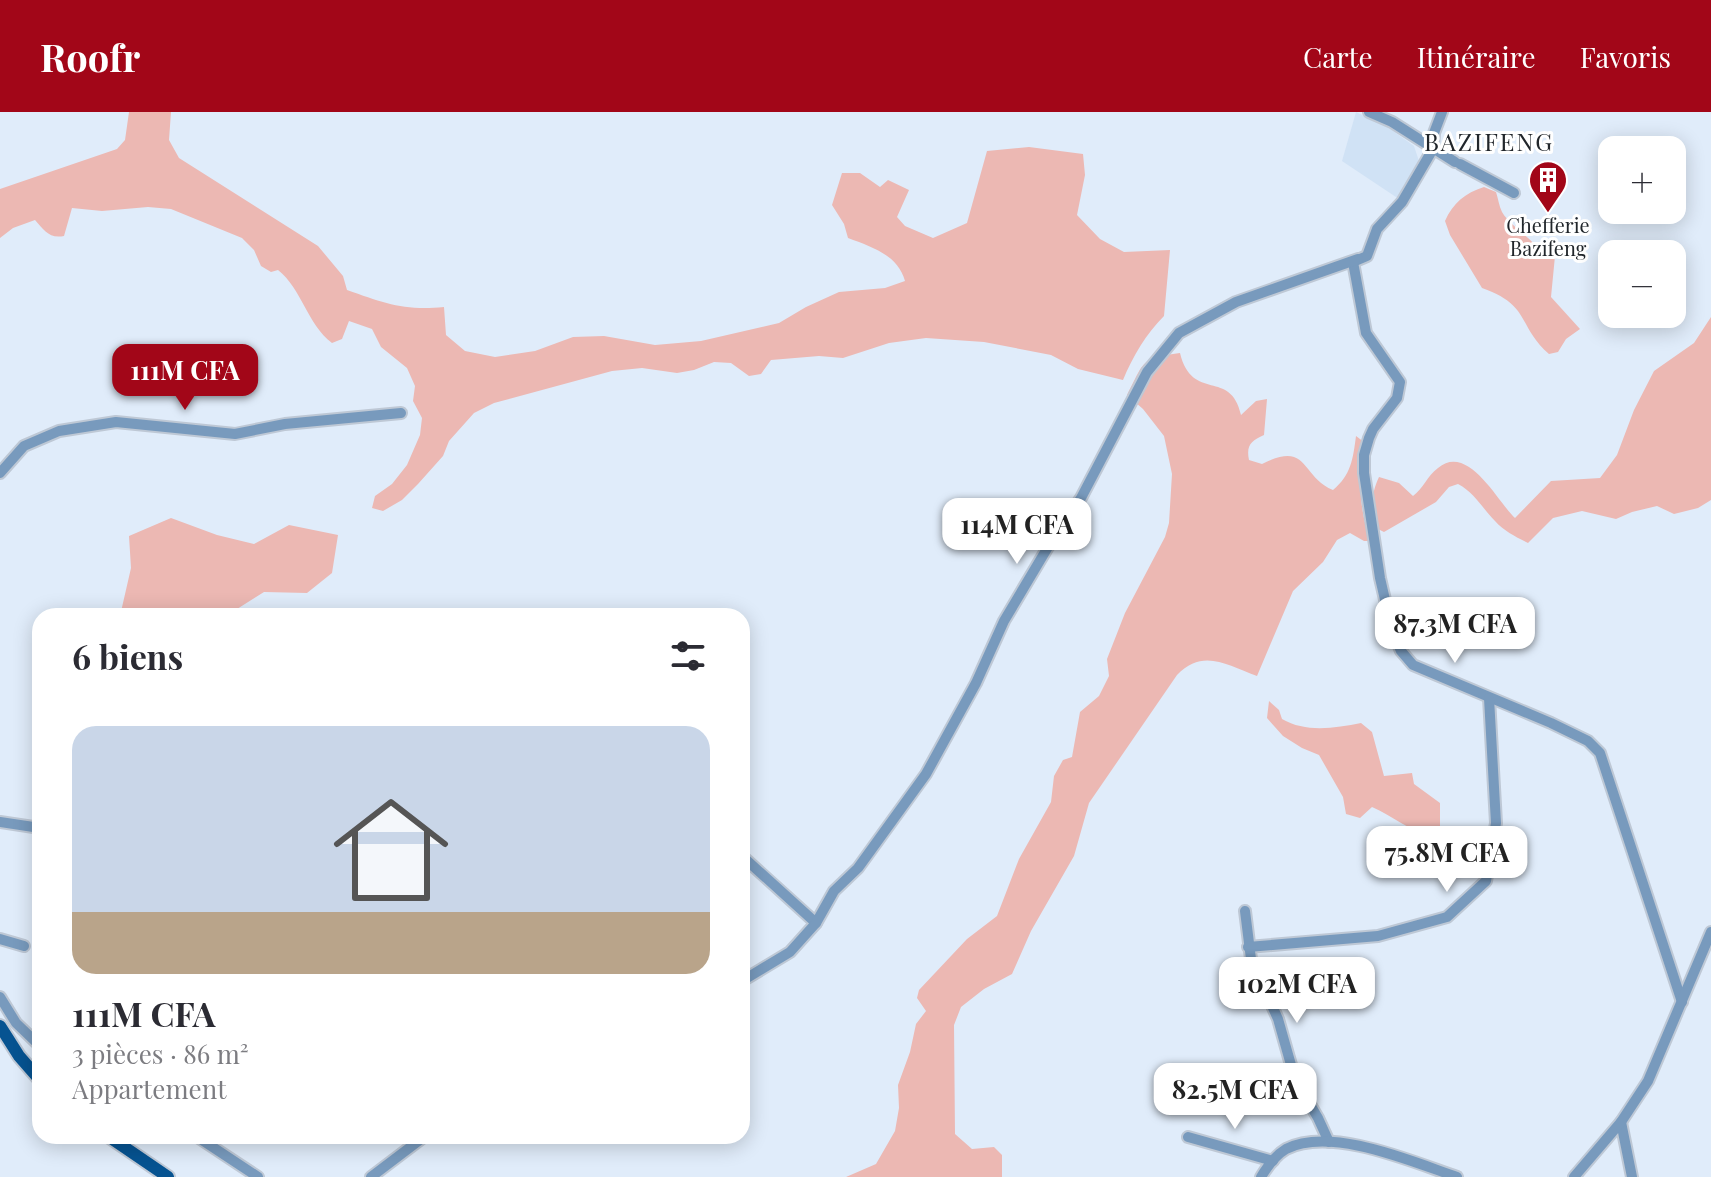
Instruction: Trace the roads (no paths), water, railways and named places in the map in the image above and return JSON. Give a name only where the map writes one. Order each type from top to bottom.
[{"type":"main road","points":[[0,1026],[32,1071]]},
{"type":"main road","points":[[120,1144],[168,1177]]},
{"type":"street","points":[[1369,112],[1392,122],[1433,149],[1514,193]]},
{"type":"street","points":[[1442,112],[1434,133],[1433,149],[1402,202],[1377,229],[1367,256],[1353,262],[1363,322],[1372,342],[1400,382],[1397,398],[1373,429],[1364,455],[1367,501],[1392,630],[1401,651],[1413,665],[1588,741],[1600,753],[1682,1002]]},
{"type":"street","points":[[750,976],[790,952],[816,923],[834,891],[858,868],[926,774],[976,683],[1004,621],[1081,498],[1147,372],[1179,333],[1224,308],[1367,256]]},
{"type":"street","points":[[0,473],[24,446],[59,431],[116,422],[235,434],[285,424],[401,413]]},
{"type":"street","points":[[1248,947],[1378,936],[1447,917],[1486,881],[1496,823],[1489,698]]},
{"type":"street","points":[[0,822],[32,827]]},
{"type":"street","points":[[750,863],[816,923]]},
{"type":"street","points":[[1245,911],[1248,947],[1278,1019],[1295,1079],[1329,1142]]},
{"type":"street","points":[[1574,1177],[1621,1122],[1648,1081],[1711,932]]},
{"type":"street","points":[[0,939],[24,946]]},
{"type":"street","points":[[0,997],[16,1023],[32,1038]]},
{"type":"street","points":[[1621,1122],[1632,1177]]},
{"type":"street","points":[[1188,1137],[1273,1161]]},
{"type":"street","points":[[1261,1177],[1286,1149],[1314,1142],[1329,1142],[1366,1148],[1457,1177]]},
{"type":"street","points":[[208,1144],[258,1177]]},
{"type":"street","points":[[371,1177],[414,1144]]},
{"type":"place","name":"Chefferie Bazifeng","points":[[1548,214]]},
{"type":"district","name":"BAZIFENG","points":[[1489,143]]}]
